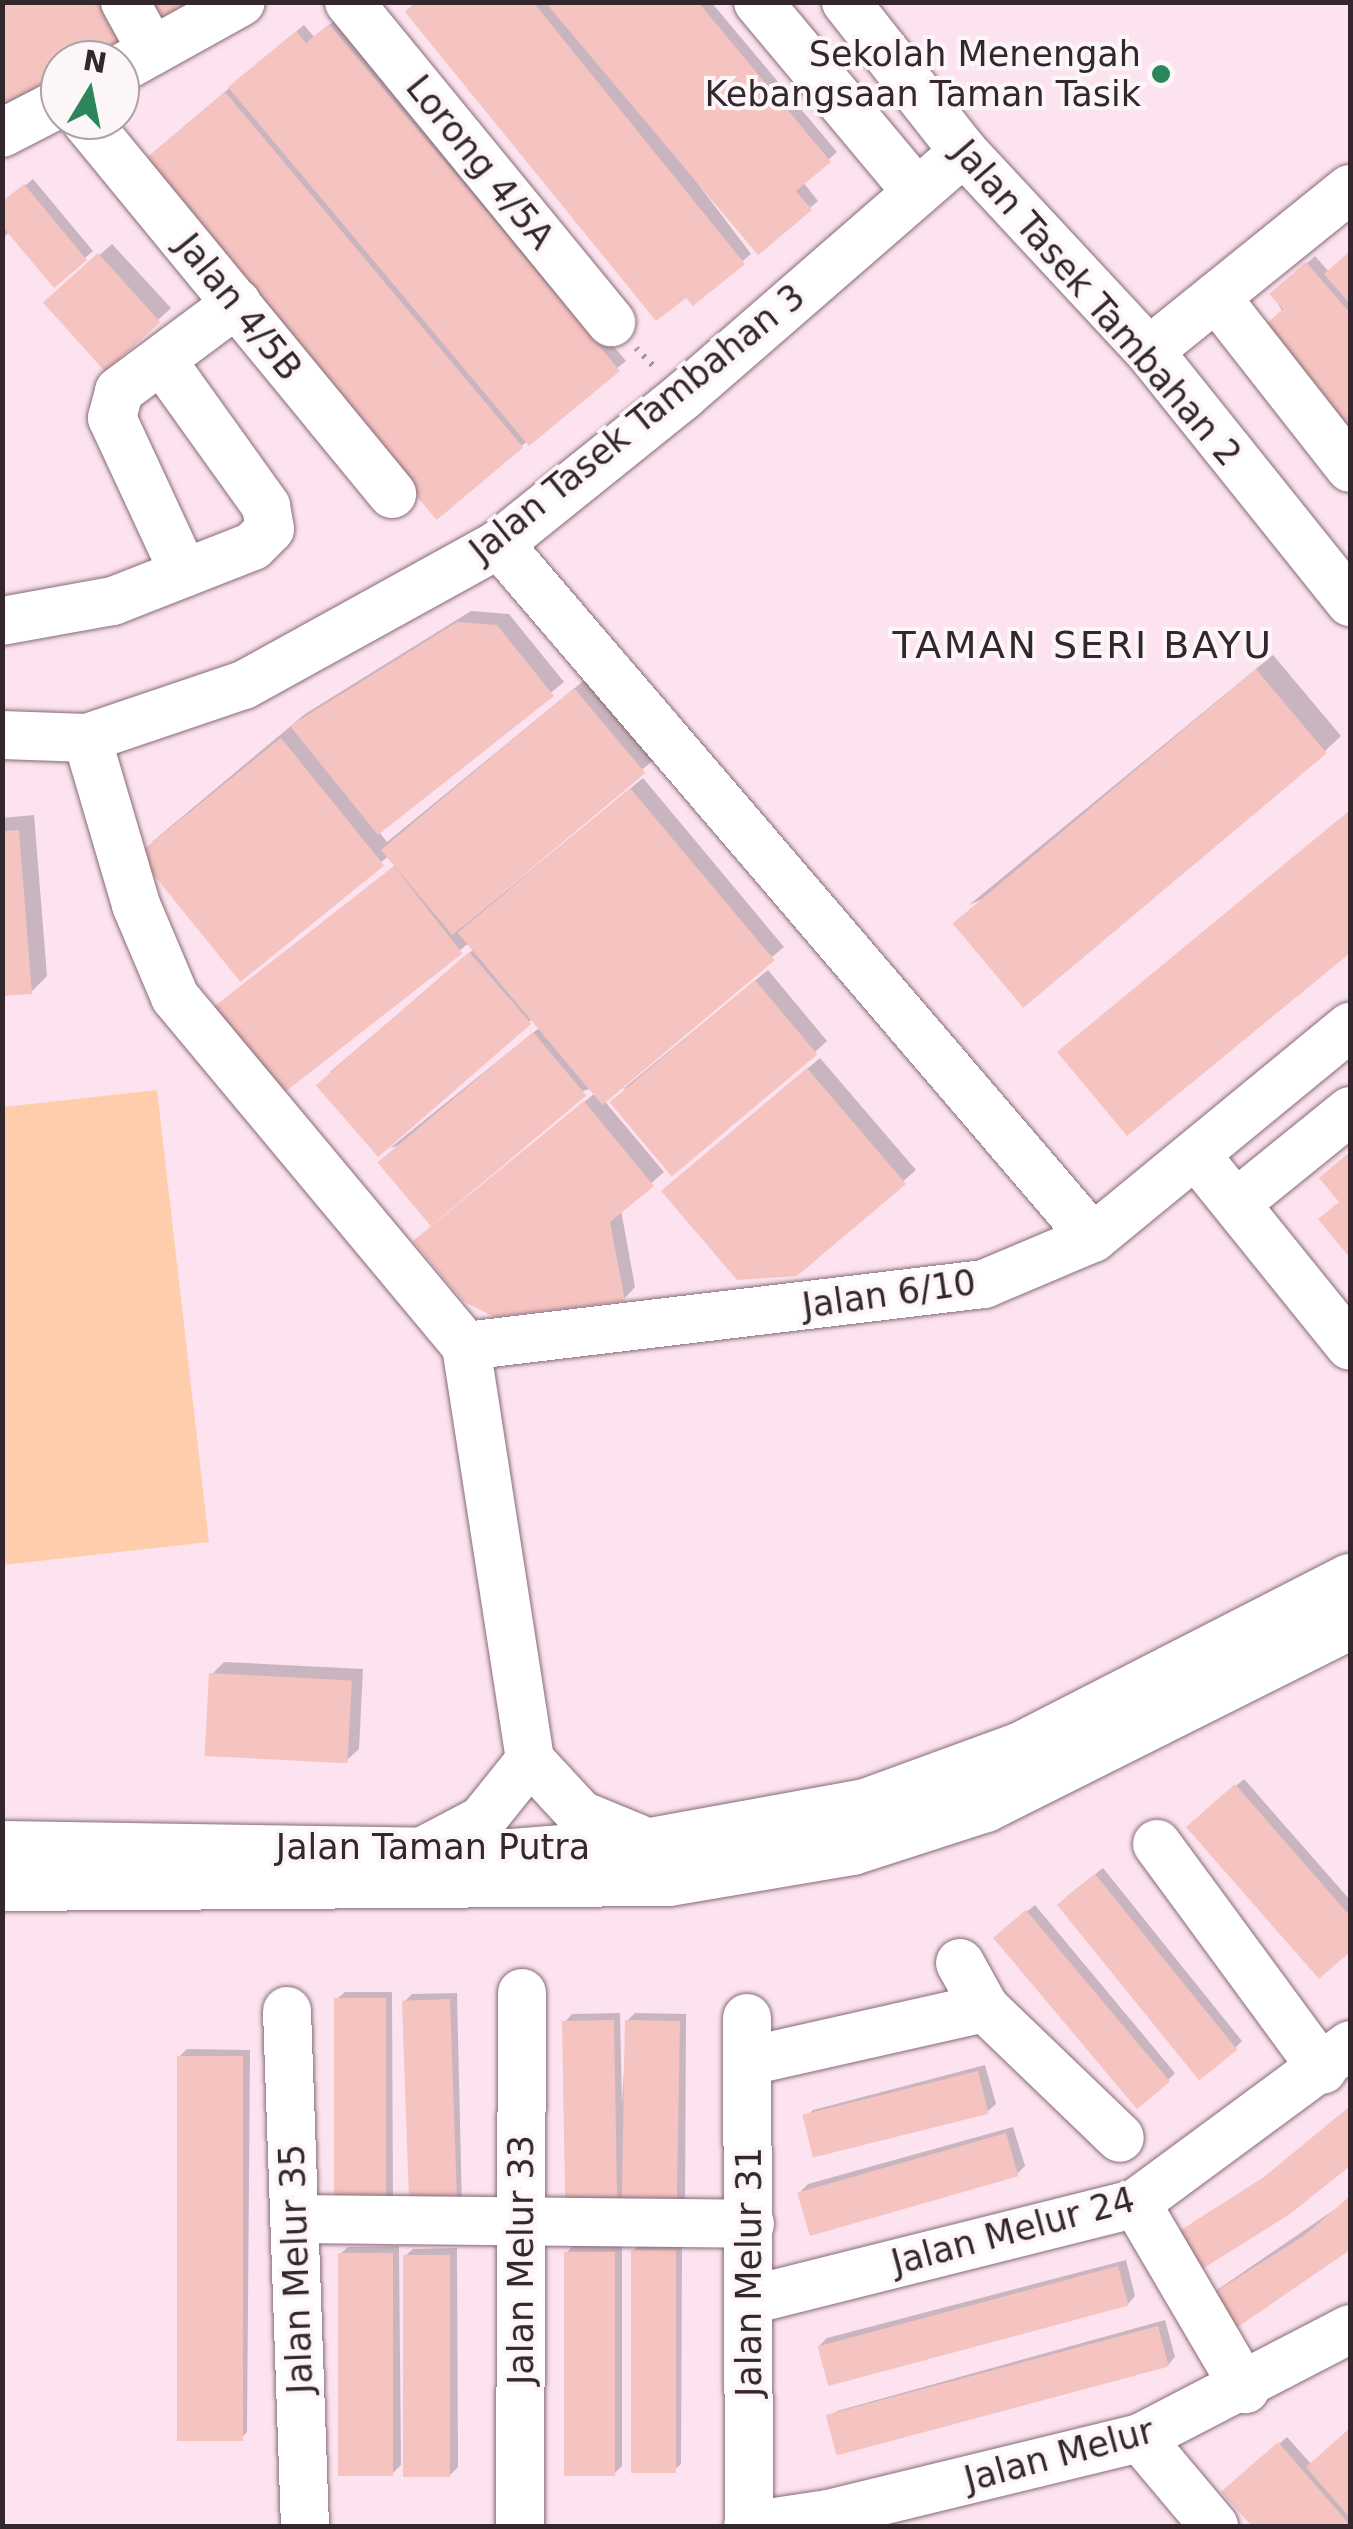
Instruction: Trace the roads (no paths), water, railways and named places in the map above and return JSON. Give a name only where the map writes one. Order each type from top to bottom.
[{"type":"street","points":[[125,2],[132,40]]},
{"type":"street","points":[[140,58],[241,2]]},
{"type":"street","name":"Lorong 4/5A","points":[[349,2],[611,322]]},
{"type":"street","points":[[758,2],[917,192]]},
{"type":"street","name":"Jalan Tasek Tambahan 2","points":[[846,2],[964,152],[1149,351],[1350,602]]},
{"type":"street","points":[[2,134],[40,113]]},
{"type":"street","name":"Jalan 4/5B","points":[[102,140],[392,494]]},
{"type":"street","name":"Jalan Tasek Tambahan 3","points":[[2,735],[88,738],[244,685],[499,544],[683,396],[964,152]]},
{"type":"street","points":[[1149,351],[1350,189]]},
{"type":"street","points":[[1216,296],[1350,468]]},
{"type":"street","points":[[184,573],[112,418],[120,391],[236,303]]},
{"type":"street","points":[[2,621],[72,613],[253,546],[270,530],[266,506],[162,361]]},
{"type":"street","points":[[499,544],[1093,1238]]},
{"type":"street","points":[[88,738],[136,905],[175,997],[466,1346],[530,1760],[581,1815],[650,1842]]},
{"type":"street","name":"Jalan 6/10","points":[[466,1346],[984,1284],[1093,1238],[1350,1027]]},
{"type":"street","points":[[1239,1200],[1350,1111]]},
{"type":"street","points":[[1196,1154],[1239,1200],[1348,1337]]},
{"type":"street","name":"Jalan Taman Putra","points":[[2,1845],[512,1853],[650,1842],[865,1802],[1021,1746],[1350,1578]]},
{"type":"street","name":"Jalan Taman Putra","points":[[2,1887],[669,1882],[854,1850],[986,1808],[1350,1626]]},
{"type":"street","points":[[425,1850],[482,1820],[530,1760]]},
{"type":"street","points":[[1158,1844],[1337,2057]]},
{"type":"street","points":[[960,1963],[985,2008],[1120,2138]]},
{"type":"street","name":"Jalan Melur 33","points":[[520,2526],[522,1993]]},
{"type":"street","name":"Jalan Melur 31","points":[[748,2526],[748,2039],[985,2008]]},
{"type":"street","name":"Jalan Melur 35","points":[[287,2011],[305,2526]]},
{"type":"street","name":"Jalan Melur 24","points":[[751,2300],[1136,2203],[1337,2057]]},
{"type":"street","points":[[1136,2203],[1246,2388]]},
{"type":"street","points":[[294,2219],[750,2224]]},
{"type":"street","name":"Jalan Melur","points":[[748,2526],[828,2520],[1140,2438],[1246,2388],[1350,2329]]},
{"type":"street","points":[[1140,2438],[1214,2526]]},
{"type":"place","name":"Sekolah Menengah Kebangsaan Taman Tasik","points":[[1161,74]]},
{"type":"district","name":"TAMAN SERI BAYU","points":[[1083,646]]}]
